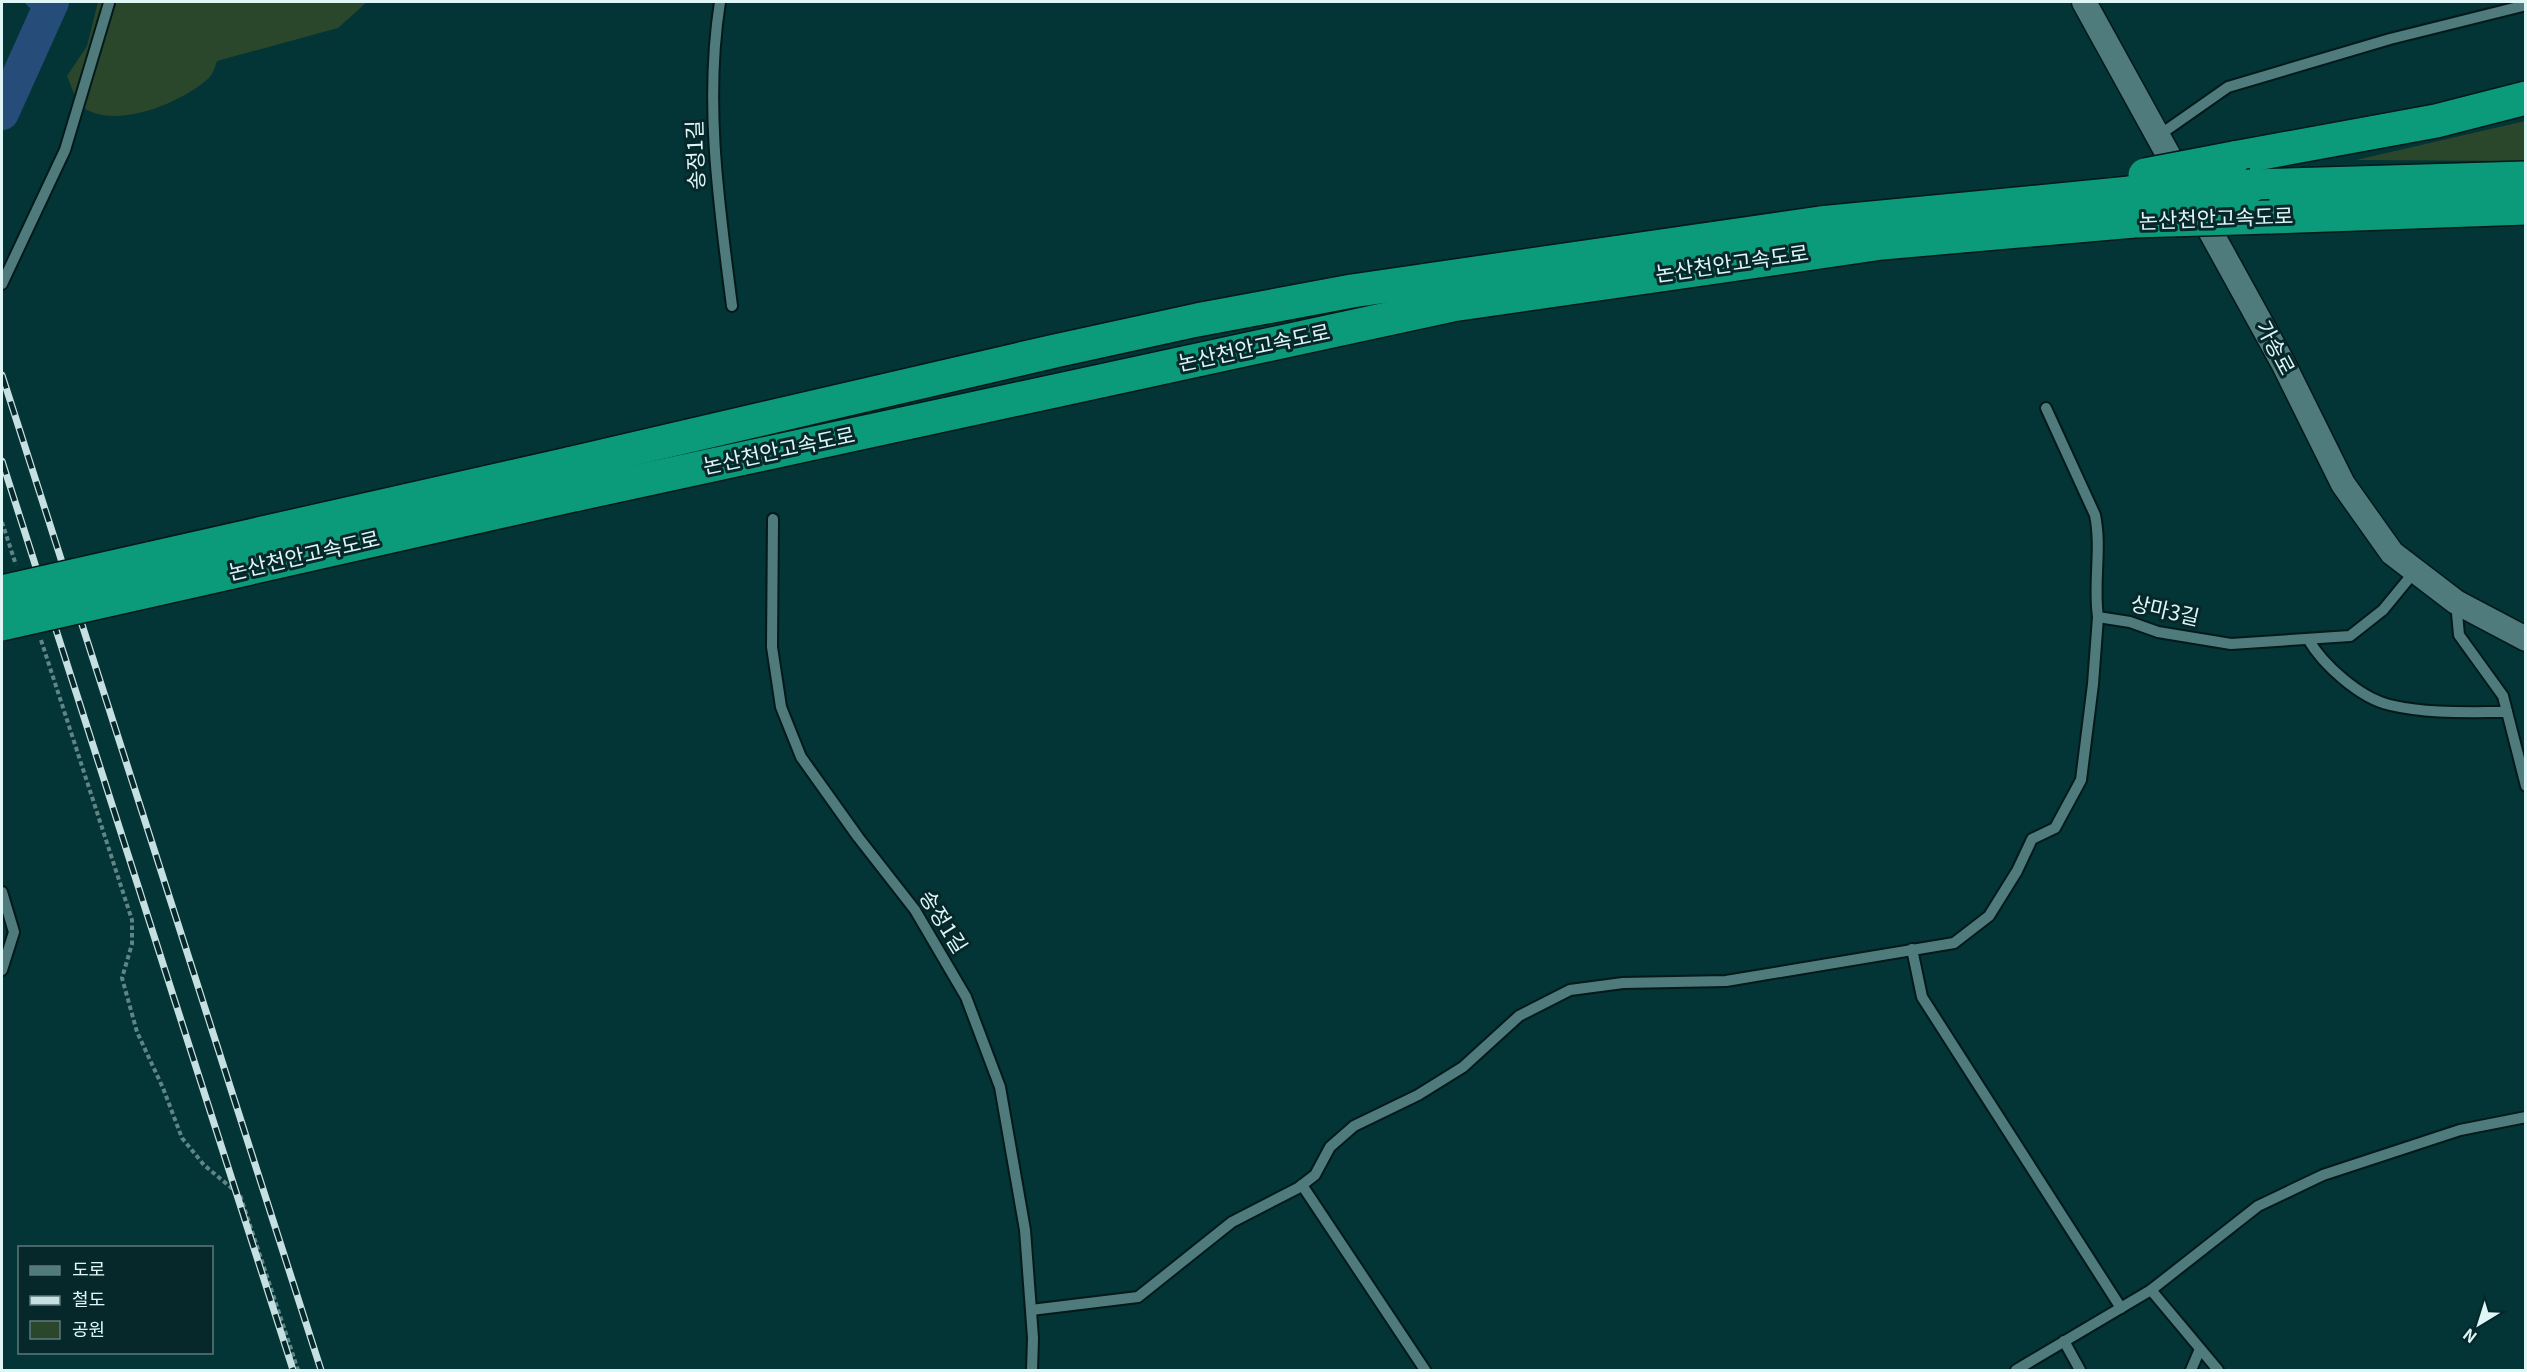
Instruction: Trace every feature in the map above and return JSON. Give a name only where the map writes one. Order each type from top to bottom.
[{"type":"highway","points":[[2128,198],[2234,158],[2436,121],[2526,98]]},
{"type":"highway","name":"논산천안고속도로","points":[[9,579],[568,464],[1055,351],[1197,320],[1352,291],[1820,223],[2001,205],[2128,198],[2251,186],[2526,178]]},
{"type":"highway","name":"논산천안고속도로","points":[[2,624],[574,495],[1452,305],[1882,243],[2128,198],[2270,217],[2526,208]]},
{"type":"street","name":"가송로","points":[[2084,2],[2283,363],[2343,484],[2392,554],[2456,602],[2526,639]]},
{"type":"lane","name":"송정1길","points":[[720,2],[712,49],[716,185],[732,306]]},
{"type":"lane","points":[[2,284],[65,150],[109,3]]},
{"type":"lane","points":[[2158,136],[2228,87],[2390,39],[2526,5]]},
{"type":"lane","name":"상마3길","points":[[2046,408],[2095,515],[2099,533],[2095,602],[2098,617],[2130,622],[2158,632],[2231,644],[2350,636],[2383,610],[2415,571]]},
{"type":"lane","name":"송정1길","points":[[773,519],[772,647],[781,707],[801,757],[858,837],[915,910],[966,997],[1000,1086],[1025,1230],[1032,1371]]},
{"type":"lane","points":[[2456,602],[2459,635],[2503,696],[2526,786]]},
{"type":"lane","points":[[1030,1310],[1138,1297],[1232,1222],[1302,1185],[1315,1175],[1330,1147],[1354,1126],[1418,1095],[1462,1067],[1519,1016],[1570,990],[1623,983],[1726,981],[1816,968],[1954,943],[1989,916],[2017,872],[2032,839],[2055,828],[2081,780],[2093,684],[2098,617]]},
{"type":"lane","points":[[2308,639],[2319,658],[2354,687],[2389,705],[2458,712],[2506,712]]},
{"type":"lane","points":[[2,892],[14,932],[2,970]]},
{"type":"lane","points":[[1912,949],[1922,998],[2121,1308]]},
{"type":"lane","points":[[2016,1371],[2151,1290],[2259,1206],[2323,1175],[2460,1130],[2526,1117]]},
{"type":"lane","points":[[1302,1185],[1425,1371]]},
{"type":"lane","points":[[2151,1290],[2218,1371]]},
{"type":"lane","points":[[2064,1341],[2080,1371]]},
{"type":"lane","points":[[2192,1371],[2199,1348]]},
{"type":"path","points":[[2,522],[9,579]]},
{"type":"path","points":[[38,632],[132,920],[132,944],[122,978],[137,1032],[163,1088],[182,1138],[204,1165],[240,1195],[298,1371]]},
{"type":"green space","points":[[98,2],[367,2],[338,28],[217,61],[209,78],[183,96],[149,110],[131,115],[114,116],[98,114],[81,106],[67,76],[87,46]]},
{"type":"green space","points":[[2525,121],[2525,161],[2356,160]]},
{"type":"waterway","points":[[28,2],[43,17]]},
{"type":"waterway","points":[[2,113],[52,2]]},
{"type":"railway","points":[[2,375],[321,1370]]},
{"type":"railway","points":[[2,461],[293,1370]]}]
